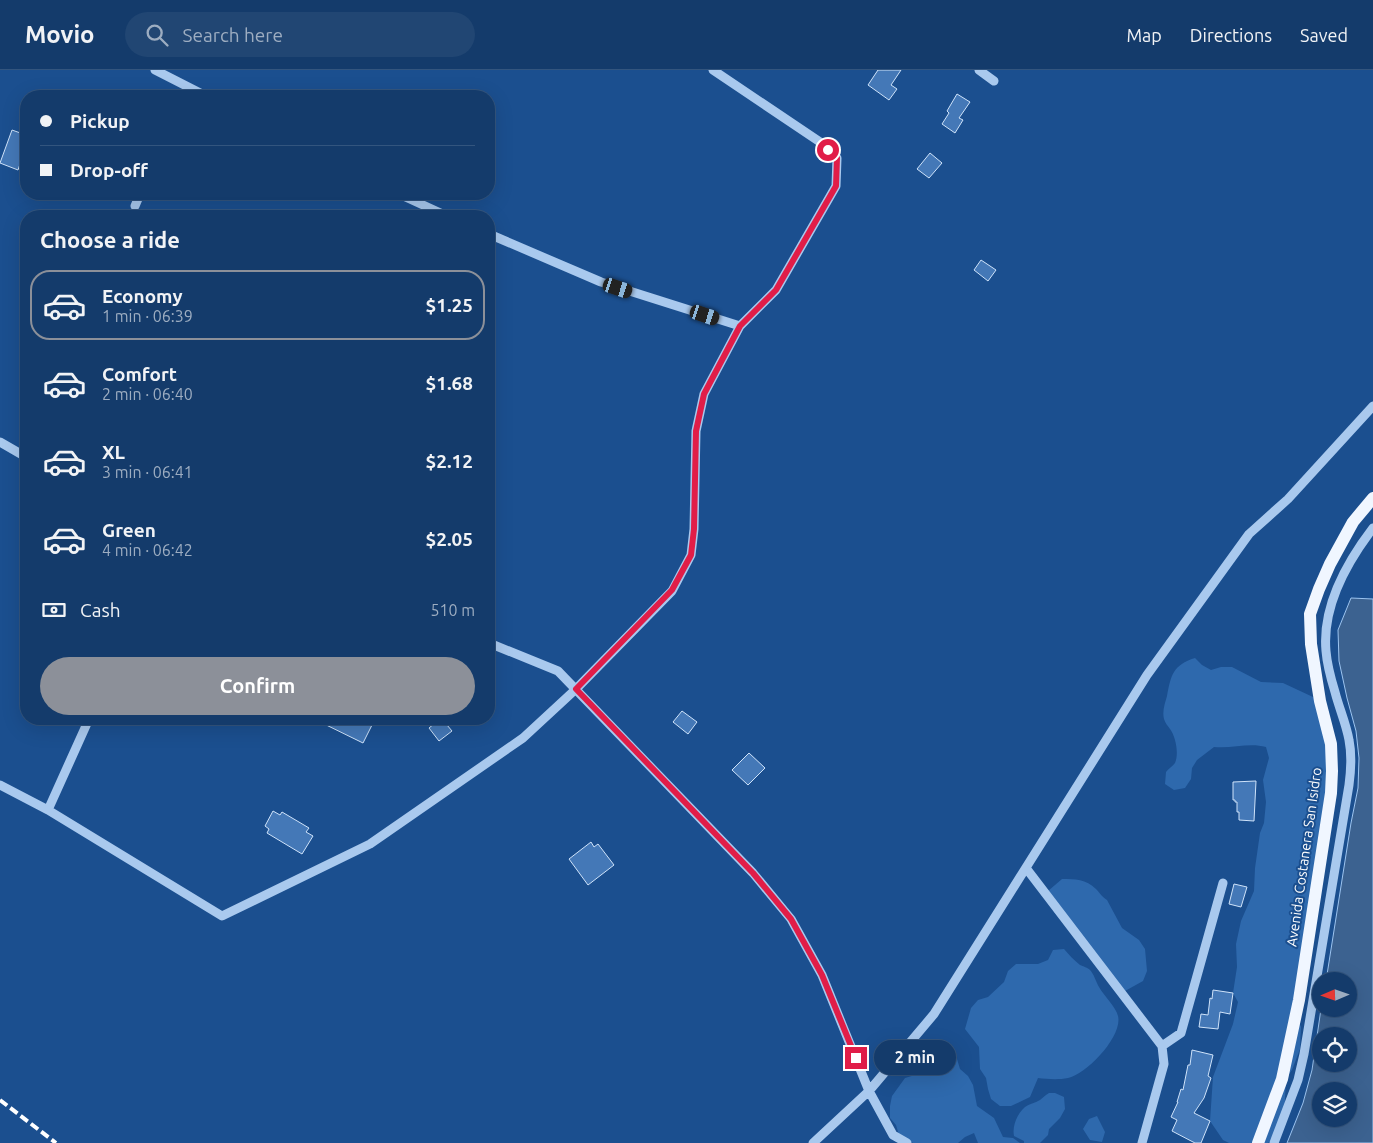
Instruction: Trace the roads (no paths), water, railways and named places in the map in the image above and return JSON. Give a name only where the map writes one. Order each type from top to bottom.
[{"type":"main road","name":"Avenida Costanera San Isidro","points":[[1258,1143],[1282,1079],[1299,1000],[1331,793],[1331,744],[1320,701],[1311,644],[1310,614],[1319,589],[1353,522],[1373,498]]},
{"type":"street","points":[[155,70],[188,90]]},
{"type":"street","points":[[0,785],[48,810],[222,916],[370,844],[523,738],[576,689],[672,590],[691,555],[694,529],[696,431],[704,394],[740,326],[776,290],[836,186],[837,158],[820,142],[713,70]]},
{"type":"street","points":[[979,70],[994,81]]},
{"type":"street","points":[[134,206],[137,200]]},
{"type":"street","points":[[411,200],[434,210]]},
{"type":"street","points":[[495,237],[600,282],[740,326]]},
{"type":"street","points":[[813,1143],[869,1091],[934,1014],[1147,675],[1249,534],[1288,499],[1373,406]]},
{"type":"street","points":[[0,442],[20,454]]},
{"type":"street","points":[[1274,1143],[1296,1086],[1304,1054],[1349,786],[1351,764],[1349,740],[1335,694],[1326,651],[1329,613],[1348,566],[1373,528]]},
{"type":"street","points":[[495,646],[558,672],[753,873],[791,919],[822,975],[869,1091],[893,1135],[907,1143]]},
{"type":"street","points":[[48,810],[86,725]]},
{"type":"street","points":[[1026,868],[1162,1046],[1164,1064],[1142,1143]]},
{"type":"street","points":[[1162,1046],[1181,1033],[1223,883]]},
{"type":"railway","points":[[0,1100],[56,1143]]}]
